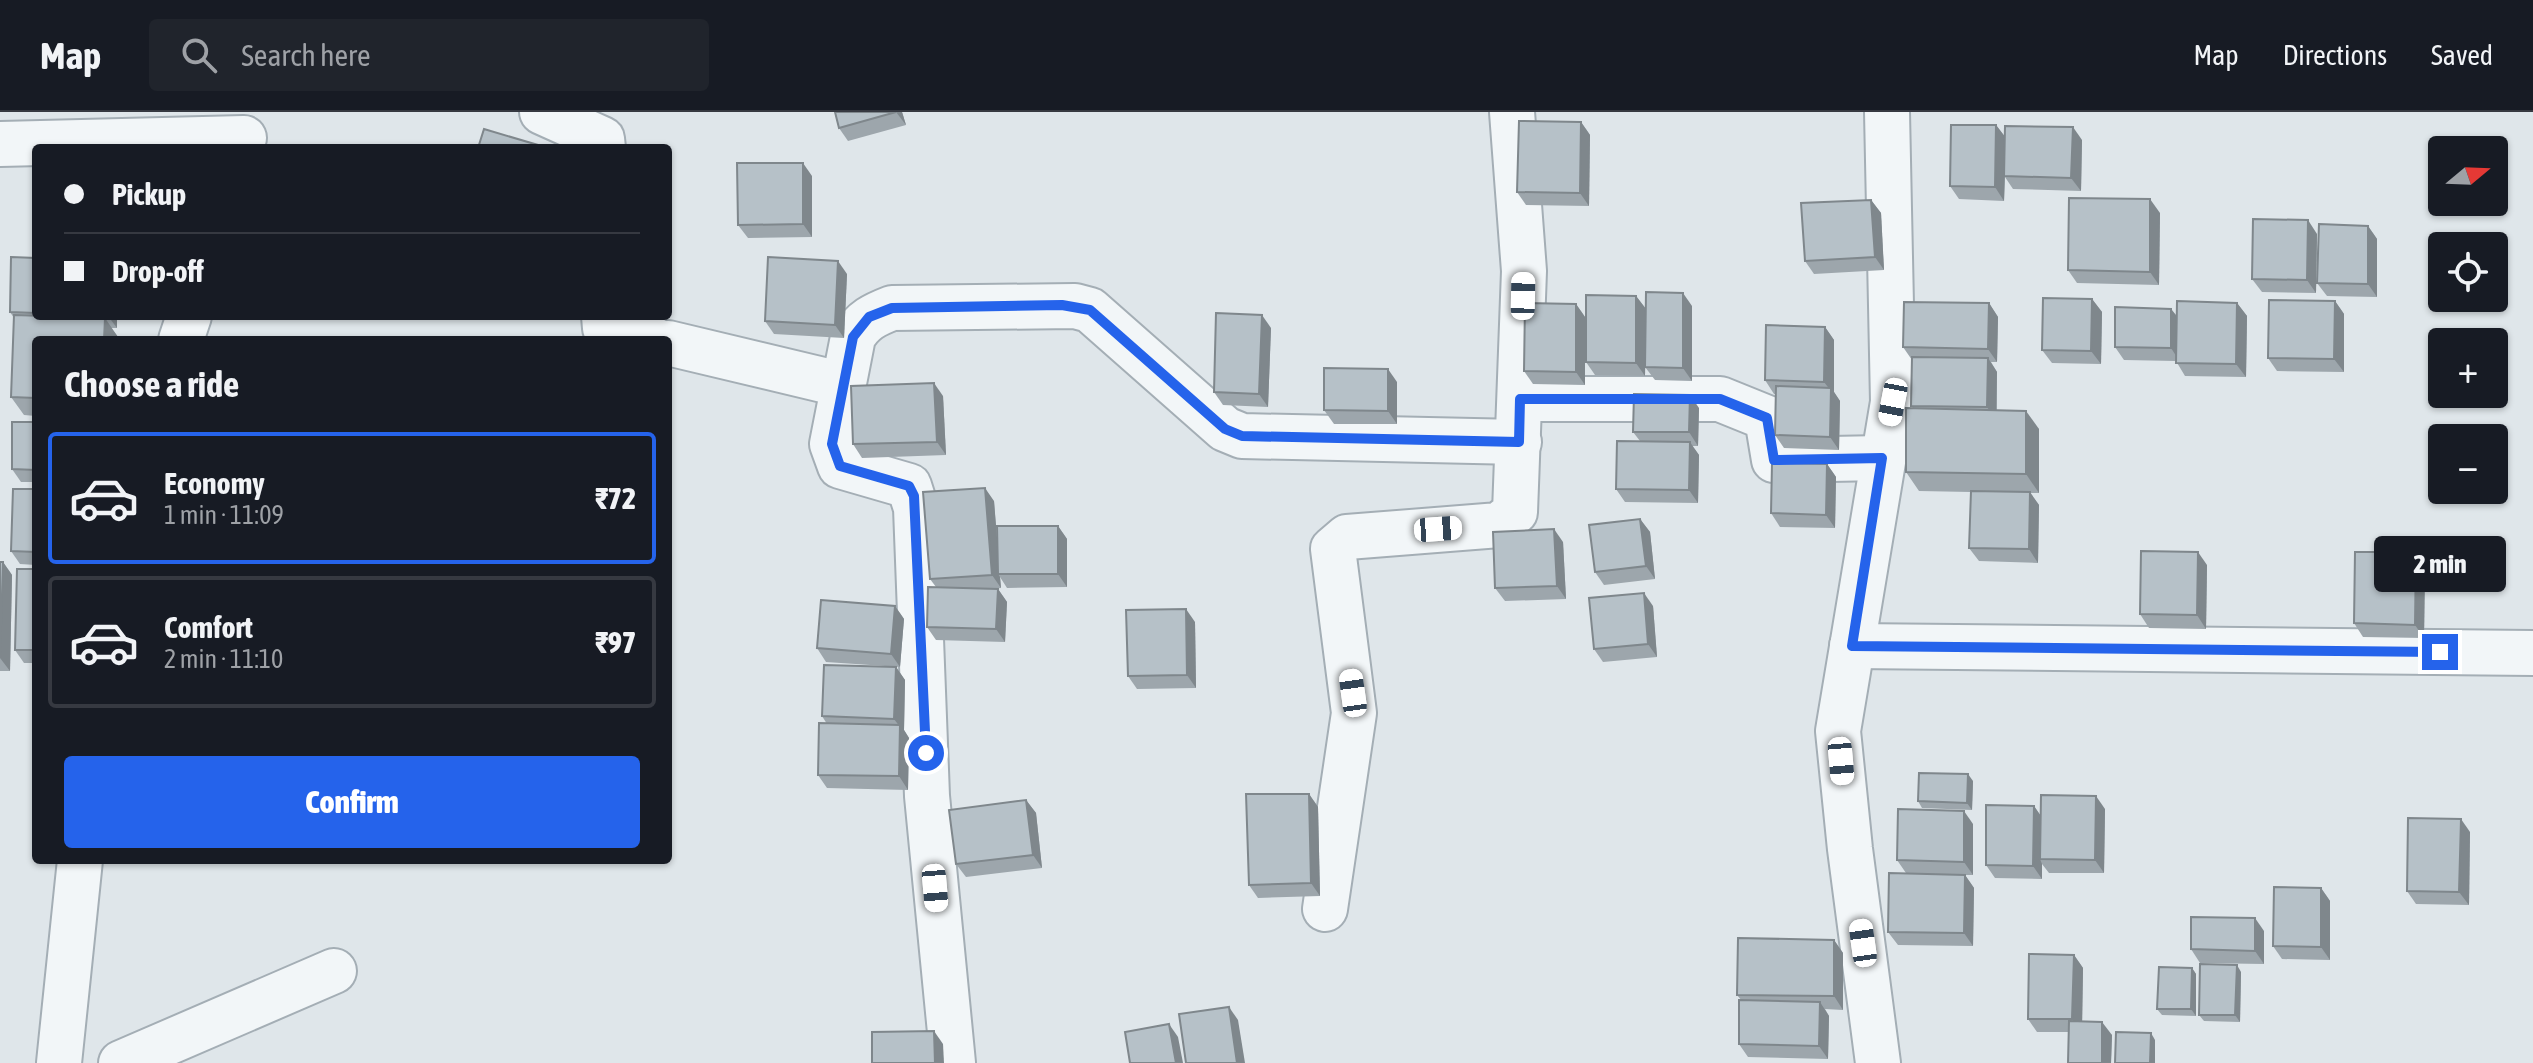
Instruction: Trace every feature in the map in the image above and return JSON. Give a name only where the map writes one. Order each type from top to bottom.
[{"type":"street","points":[[542,112],[602,139],[603,144]]},
{"type":"street","points":[[1325,909],[1354,713],[1333,549],[1347,537],[1499,525],[1508,521],[1515,512],[1524,271],[1512,112]]},
{"type":"street","points":[[1878,1063],[1838,731],[1893,402],[1887,112]]},
{"type":"street","points":[[0,144],[250,133]]},
{"type":"street","points":[[953,1063],[927,796],[916,508],[909,486],[840,466],[832,444],[853,337],[859,326],[869,317],[892,308],[1075,306],[1090,310],[1225,429],[1242,436],[1519,442]]},
{"type":"street","points":[[604,320],[605,328],[638,336]]},
{"type":"street","points":[[672,344],[844,385]]},
{"type":"street","points":[[1520,399],[1720,399],[1767,418],[1774,460],[1882,458]]},
{"type":"street","points":[[1852,646],[2533,653]]},
{"type":"street","points":[[59,1063],[80,864]]},
{"type":"street","points":[[121,1063],[334,971]]},
{"type":"building","points":[[835,112],[896,112],[839,128]]},
{"type":"building","points":[[1519,121],[1581,122],[1580,193],[1517,192]]},
{"type":"building","points":[[1951,125],[1996,125],[1995,187],[1950,186]]},
{"type":"building","points":[[2005,126],[2073,127],[2071,178],[2004,176]]},
{"type":"building","points":[[484,129],[535,144],[479,144]]},
{"type":"building","points":[[737,163],[803,163],[803,224],[738,225]]},
{"type":"building","points":[[2069,198],[2150,199],[2150,272],[2068,270]]},
{"type":"building","points":[[1871,200],[1875,257],[1805,261],[1801,203]]},
{"type":"building","points":[[2253,219],[2308,220],[2307,280],[2252,279]]},
{"type":"building","points":[[2319,224],[2368,226],[2368,284],[2317,283]]},
{"type":"building","points":[[11,257],[32,258],[32,313],[10,312]]},
{"type":"building","points":[[768,257],[838,261],[835,325],[765,321]]},
{"type":"building","points":[[1646,292],[1683,293],[1683,368],[1645,367]]},
{"type":"building","points":[[1586,295],[1636,296],[1636,363],[1586,362]]},
{"type":"building","points":[[2043,298],[2092,299],[2091,351],[2042,350]]},
{"type":"building","points":[[2269,300],[2335,301],[2334,359],[2268,358]]},
{"type":"building","points":[[2177,301],[2237,303],[2236,364],[2176,363]]},
{"type":"building","points":[[1904,302],[1989,303],[1988,349],[1903,347]]},
{"type":"building","points":[[1525,303],[1576,304],[1576,372],[1524,371]]},
{"type":"building","points":[[2115,307],[2171,309],[2171,348],[2115,347]]},
{"type":"building","points":[[1216,313],[1262,315],[1259,394],[1214,392]]},
{"type":"building","points":[[14,315],[32,316],[32,320],[105,320],[104,336],[32,336],[32,398],[11,397]]},
{"type":"building","points":[[1766,325],[1825,327],[1824,382],[1765,380]]},
{"type":"building","points":[[1912,357],[1988,358],[1987,407],[1911,406]]},
{"type":"building","points":[[1324,368],[1388,369],[1388,411],[1324,410]]},
{"type":"building","points":[[934,383],[937,442],[853,444],[851,386]]},
{"type":"building","points":[[1776,386],[1831,388],[1830,437],[1775,435]]},
{"type":"building","points":[[1634,394],[1690,395],[1689,432],[1633,432]]},
{"type":"building","points":[[1906,408],[2026,411],[2026,474],[1906,472]]},
{"type":"building","points":[[12,422],[32,422],[32,470],[12,469]]},
{"type":"building","points":[[1617,441],[1690,442],[1689,490],[1616,489]]},
{"type":"building","points":[[1772,463],[1827,464],[1826,515],[1771,513]]},
{"type":"building","points":[[985,488],[992,575],[930,579],[923,492]]},
{"type":"building","points":[[13,489],[32,489],[32,552],[11,551]]},
{"type":"building","points":[[1971,491],[2030,492],[2029,549],[1969,548]]},
{"type":"building","points":[[1640,519],[1646,566],[1595,572],[1589,525]]},
{"type":"building","points":[[997,526],[1058,526],[1058,574],[998,574]]},
{"type":"building","points":[[1554,529],[1557,586],[1495,588],[1493,532]]},
{"type":"building","points":[[2141,551],[2198,552],[2197,615],[2140,614]]},
{"type":"building","points":[[2355,552],[2416,552],[2415,625],[2354,623]]},
{"type":"building","points":[[0,562],[3,562],[0,658]]},
{"type":"building","points":[[17,569],[32,569],[32,650],[15,650]]},
{"type":"building","points":[[928,587],[998,589],[996,629],[927,627]]},
{"type":"building","points":[[1644,593],[1648,644],[1594,649],[1589,598]]},
{"type":"building","points":[[821,600],[895,606],[891,654],[817,648]]},
{"type":"building","points":[[1186,609],[1187,675],[1128,676],[1126,610]]},
{"type":"building","points":[[824,665],[896,667],[894,719],[822,716]]},
{"type":"building","points":[[819,723],[900,725],[899,776],[818,775]]},
{"type":"building","points":[[1919,773],[1968,774],[1967,803],[1918,801]]},
{"type":"building","points":[[1246,794],[1309,794],[1311,883],[1249,885]]},
{"type":"building","points":[[2041,795],[2096,796],[2095,860],[2040,859]]},
{"type":"building","points":[[1026,800],[1033,855],[956,864],[949,810]]},
{"type":"building","points":[[1986,805],[2034,806],[2033,866],[1986,865]]},
{"type":"building","points":[[1898,809],[1964,811],[1964,862],[1897,860]]},
{"type":"building","points":[[2408,818],[2461,819],[2459,892],[2407,891]]},
{"type":"building","points":[[1889,873],[1965,875],[1964,933],[1888,932]]},
{"type":"building","points":[[2274,887],[2321,888],[2321,947],[2273,946]]},
{"type":"building","points":[[2191,917],[2255,918],[2255,951],[2191,949]]},
{"type":"building","points":[[1738,938],[1834,940],[1834,996],[1737,995]]},
{"type":"building","points":[[2029,954],[2074,955],[2072,1019],[2028,1019]]},
{"type":"building","points":[[2200,964],[2237,965],[2235,1015],[2199,1015]]},
{"type":"building","points":[[2159,967],[2192,968],[2191,1009],[2157,1009]]},
{"type":"building","points":[[1739,1000],[1820,1002],[1819,1046],[1739,1044]]},
{"type":"building","points":[[1229,1007],[1237,1063],[1186,1063],[1179,1014]]},
{"type":"building","points":[[2069,1021],[2102,1022],[2102,1063],[2068,1063]]},
{"type":"building","points":[[1169,1024],[1176,1063],[1130,1063],[1125,1032]]},
{"type":"building","points":[[934,1031],[935,1063],[872,1063],[872,1032]]},
{"type":"building","points":[[2116,1032],[2151,1033],[2150,1063],[2115,1063]]},
{"type":"route","points":[[926,753],[914,496],[909,486],[840,466],[834,457],[832,444],[853,337],[869,317],[892,308],[1062,305],[1090,310],[1225,429],[1242,436],[1519,442],[1520,399],[1720,399],[1767,418],[1774,460],[1882,458],[1852,646],[2440,652]]}]
